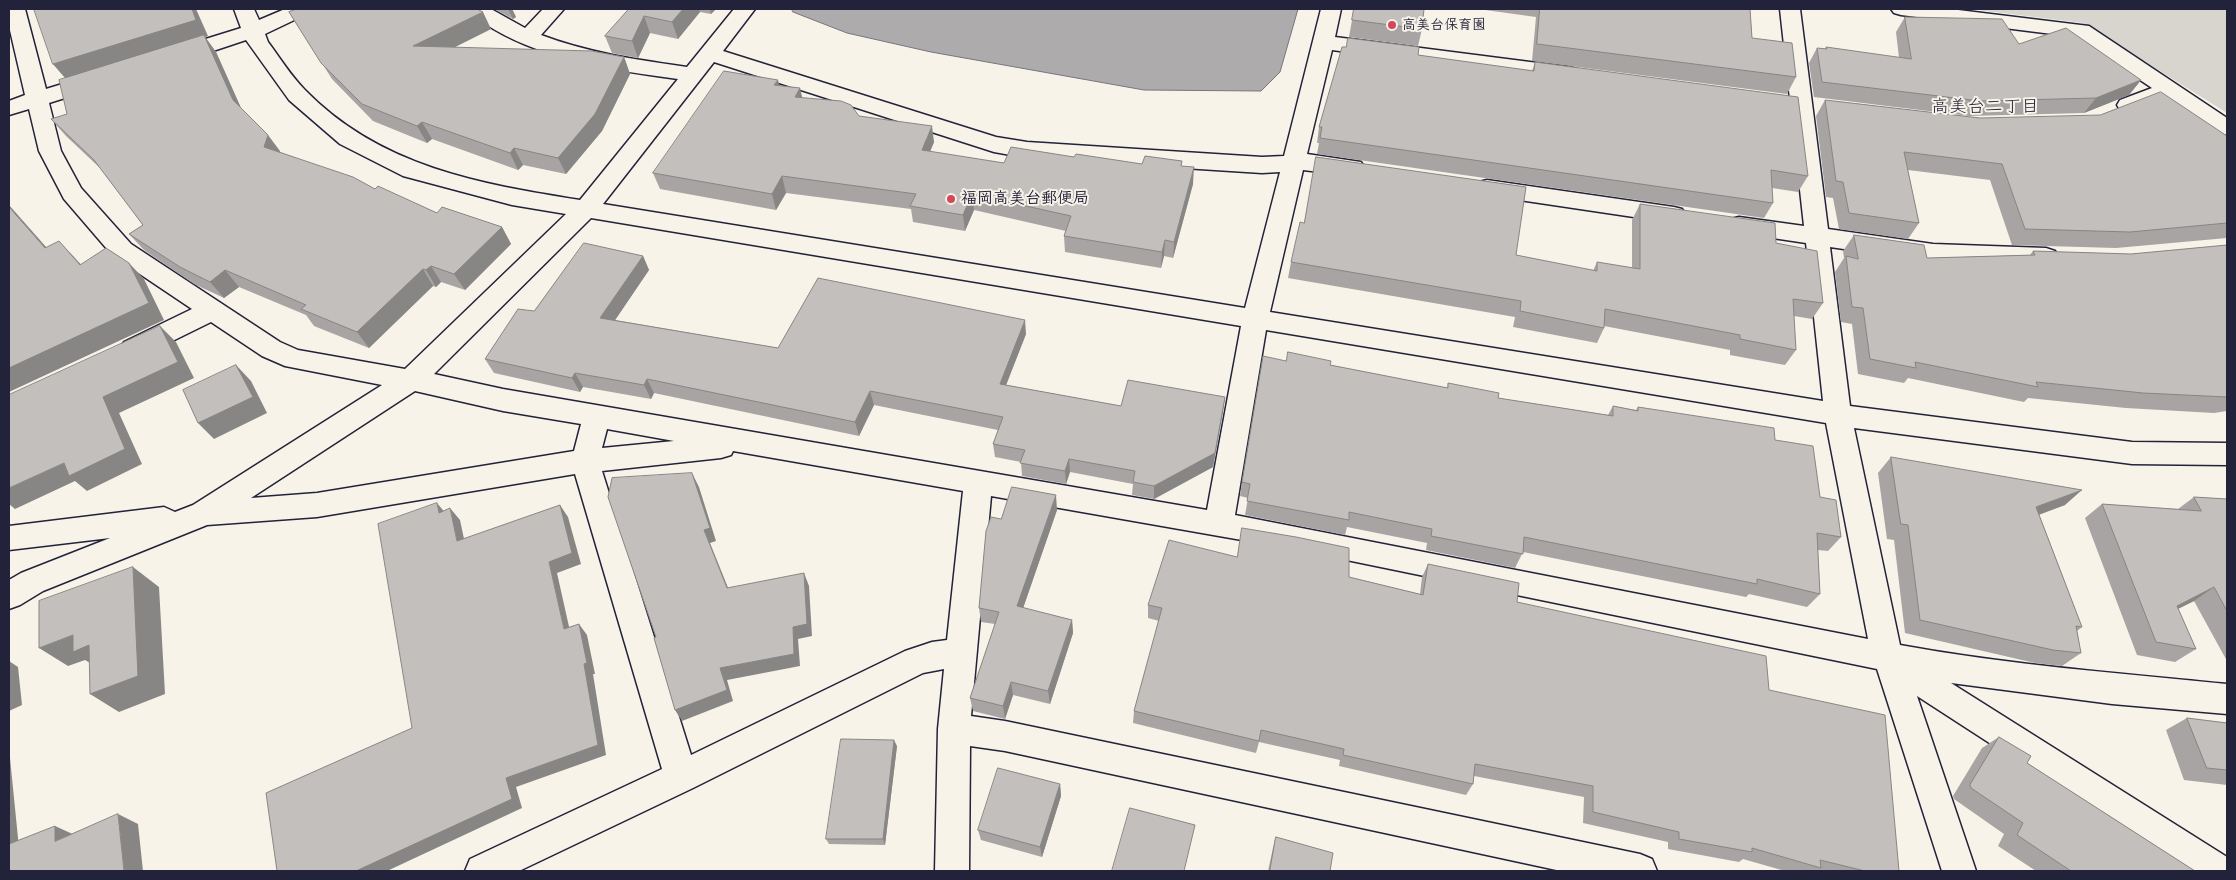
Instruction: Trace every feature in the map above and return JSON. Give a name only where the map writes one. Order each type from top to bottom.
[{"type":"street","points":[[15,9],[50,151],[72,193],[122,250],[271,349],[294,359],[596,416],[1303,538],[1958,670],[2112,689],[2227,699]]},
{"type":"street","points":[[159,61],[249,20],[302,9]]},
{"type":"street","points":[[477,9],[497,24],[526,38],[604,61],[694,75]]},
{"type":"street","points":[[526,38],[554,9]]},
{"type":"street","points":[[9,596],[32,582],[203,514],[410,381],[587,208],[745,9]]},
{"type":"street","points":[[1219,524],[1255,319],[1331,9]]},
{"type":"street","points":[[1790,9],[1838,414],[1882,636],[1959,871]]},
{"type":"street","points":[[1901,9],[2082,31],[2227,128]]},
{"type":"street","points":[[249,20],[258,43],[297,95],[348,139],[411,170],[512,197],[1838,414],[2132,453],[2227,454]]},
{"type":"street","points":[[1323,42],[1587,76]]},
{"type":"street","points":[[710,54],[994,144],[1027,150],[1262,165],[1310,162],[1378,172]]},
{"type":"street","points":[[9,108],[122,73]]},
{"type":"street","points":[[2105,114],[2170,89]]},
{"type":"street","points":[[1466,185],[1691,218]]},
{"type":"street","points":[[1720,222],[1933,253],[2068,258]]},
{"type":"street","points":[[108,360],[189,323],[212,309]]},
{"type":"street","points":[[596,416],[585,461],[620,585],[681,777]]},
{"type":"street","points":[[9,538],[203,514],[317,505],[585,461],[754,443]]},
{"type":"street","points":[[952,871],[954,729],[978,482]]},
{"type":"street","points":[[482,871],[681,777],[916,661],[932,656],[961,653]]},
{"type":"street","points":[[1888,657],[1964,710],[2218,871]]},
{"type":"street","points":[[954,729],[1005,736],[1640,871]]},
{"type":"shaded area","points":[[792,9],[1298,9],[1280,72],[1261,91],[1144,90],[931,52],[847,33],[793,12]]},
{"type":"shaded area","points":[[1970,9],[2227,9],[2227,113],[2083,23]]},
{"type":"building","points":[[34,9],[192,9],[196,20],[53,64]]},
{"type":"building","points":[[297,9],[477,9],[483,12],[413,46],[592,51],[624,57],[595,114],[558,158],[514,148],[510,153],[422,122],[417,126],[362,104],[321,63],[289,12]]},
{"type":"building","points":[[629,9],[683,9],[672,22],[644,16],[632,41],[605,36]]},
{"type":"building","points":[[1354,9],[1424,9],[1422,29],[1352,20]]},
{"type":"building","points":[[1540,9],[1750,9],[1752,38],[1792,43],[1796,77],[1537,44]]},
{"type":"building","points":[[1905,17],[2002,19],[2019,44],[2066,28],[2141,80],[2096,98],[1980,101],[1822,82],[1817,48],[1827,49],[1826,47],[1911,59]]},
{"type":"building","points":[[204,35],[233,100],[268,135],[264,147],[353,177],[375,189],[378,186],[437,213],[442,207],[502,227],[454,274],[431,266],[426,270],[423,269],[357,332],[301,309],[306,305],[225,270],[210,282],[180,267],[129,234],[143,225],[94,160],[51,119],[67,114],[59,80]]},
{"type":"building","points":[[1348,38],[1419,47],[1418,55],[1534,71],[1535,62],[1798,97],[1808,176],[1771,170],[1773,203],[1320,138],[1322,127],[1319,127],[1342,47],[1346,47]]},
{"type":"building","points":[[724,71],[778,80],[774,85],[800,88],[795,97],[841,101],[851,105],[859,116],[932,126],[922,150],[1004,163],[1011,147],[1074,157],[1076,154],[1142,164],[1145,156],[1182,161],[1181,166],[1194,167],[1174,242],[1165,240],[1162,252],[1064,236],[1071,216],[972,194],[963,215],[910,206],[916,194],[782,176],[772,194],[653,173]]},
{"type":"building","points":[[2161,92],[2227,136],[2227,223],[2130,232],[2025,229],[2002,164],[1904,152],[1919,223],[1849,213],[1843,182],[1836,181],[1825,100],[1980,118],[2100,115]]},
{"type":"building","points":[[1316,157],[1526,187],[1516,255],[1597,271],[1597,262],[1640,269],[1640,204],[1775,223],[1776,243],[1817,251],[1823,303],[1793,299],[1796,350],[1740,339],[1740,335],[1605,309],[1604,328],[1520,311],[1521,301],[1291,262],[1300,222],[1304,223]]},
{"type":"building","points":[[9,207],[45,248],[59,241],[80,265],[106,248],[129,263],[149,303],[9,368]]},
{"type":"building","points":[[1854,235],[1924,245],[1927,258],[2035,255],[2033,251],[2131,254],[2227,245],[2227,397],[2143,393],[2036,382],[2038,387],[1915,362],[1916,368],[1870,359],[1863,308],[1852,307],[1846,256],[1858,259]]},
{"type":"building","points":[[584,243],[643,256],[600,318],[778,348],[818,278],[1025,320],[1000,384],[1121,406],[1128,380],[1225,397],[1215,453],[1154,486],[1133,482],[1135,471],[1069,459],[1065,471],[1020,463],[1025,450],[993,444],[1003,417],[870,391],[855,422],[647,379],[644,385],[575,373],[572,378],[485,359],[518,309],[534,311]]},
{"type":"building","points":[[160,326],[178,362],[103,397],[125,449],[69,476],[64,463],[9,488],[9,395]]},
{"type":"building","points":[[1288,352],[1331,361],[1330,365],[1448,388],[1448,383],[1499,393],[1498,398],[1613,416],[1613,406],[1638,411],[1638,407],[1774,428],[1775,440],[1813,446],[1820,497],[1836,500],[1841,537],[1817,533],[1820,594],[1757,579],[1757,584],[1524,537],[1523,554],[1431,536],[1432,529],[1349,512],[1349,520],[1247,501],[1250,484],[1242,482],[1263,356],[1286,361]]},
{"type":"building","points":[[236,365],[253,397],[198,423],[183,390]]},
{"type":"building","points":[[1891,457],[2082,490],[2036,507],[2082,627],[2076,626],[2081,653],[2053,650],[1920,620],[1908,525],[1901,524]]},
{"type":"building","points":[[692,473],[710,528],[704,530],[727,588],[804,573],[807,624],[793,627],[794,654],[720,668],[727,690],[675,710],[654,638],[656,637],[608,497],[612,478]]},
{"type":"building","points":[[1012,487],[1056,495],[1017,606],[1072,620],[1048,691],[1011,682],[1003,706],[970,698],[999,612],[979,608],[986,531],[991,517],[1001,519]]},
{"type":"building","points":[[2194,497],[2227,499],[2227,611],[2214,587],[2177,606],[2196,649],[2156,642],[2102,504],[2201,511]]},
{"type":"building","points":[[437,503],[439,513],[450,508],[457,541],[560,505],[572,553],[549,562],[564,629],[579,624],[587,663],[584,664],[598,745],[506,778],[512,799],[356,871],[277,871],[266,793],[412,728],[378,524]]},
{"type":"building","points":[[1242,528],[1349,548],[1349,577],[1423,595],[1428,564],[1519,583],[1517,602],[1766,656],[1769,690],[1885,715],[1899,871],[1865,871],[1820,860],[1821,868],[1752,848],[1752,852],[1679,839],[1679,832],[1593,812],[1593,786],[1475,764],[1473,784],[1343,755],[1344,749],[1261,730],[1259,741],[1134,711],[1162,608],[1148,605],[1169,540],[1237,557]]},
{"type":"building","points":[[133,567],[138,676],[90,694],[89,645],[73,652],[73,635],[39,648],[39,601]]},
{"type":"building","points":[[2187,718],[2227,723],[2227,770],[2207,768]]},
{"type":"building","points":[[1999,737],[2031,756],[2027,763],[2195,871],[2071,871],[2017,835],[2023,823],[1971,788],[1970,785]]},
{"type":"building","points":[[841,739],[894,740],[883,839],[826,839]]},
{"type":"building","points":[[998,768],[1060,784],[1040,847],[978,830]]},
{"type":"building","points":[[1130,808],[1195,825],[1184,871],[1112,871]]},
{"type":"building","points":[[118,814],[124,871],[9,871],[9,844],[55,826],[55,841]]},
{"type":"building","points":[[1276,837],[1333,853],[1330,871],[1270,871]]},
{"type":"place","name":"高美台保育園","points":[[1392,25]]},
{"type":"place","name":"福岡高美台郵便局","points":[[951,199]]},
{"type":"district","name":"高美台二丁目","points":[[1985,107]]}]
